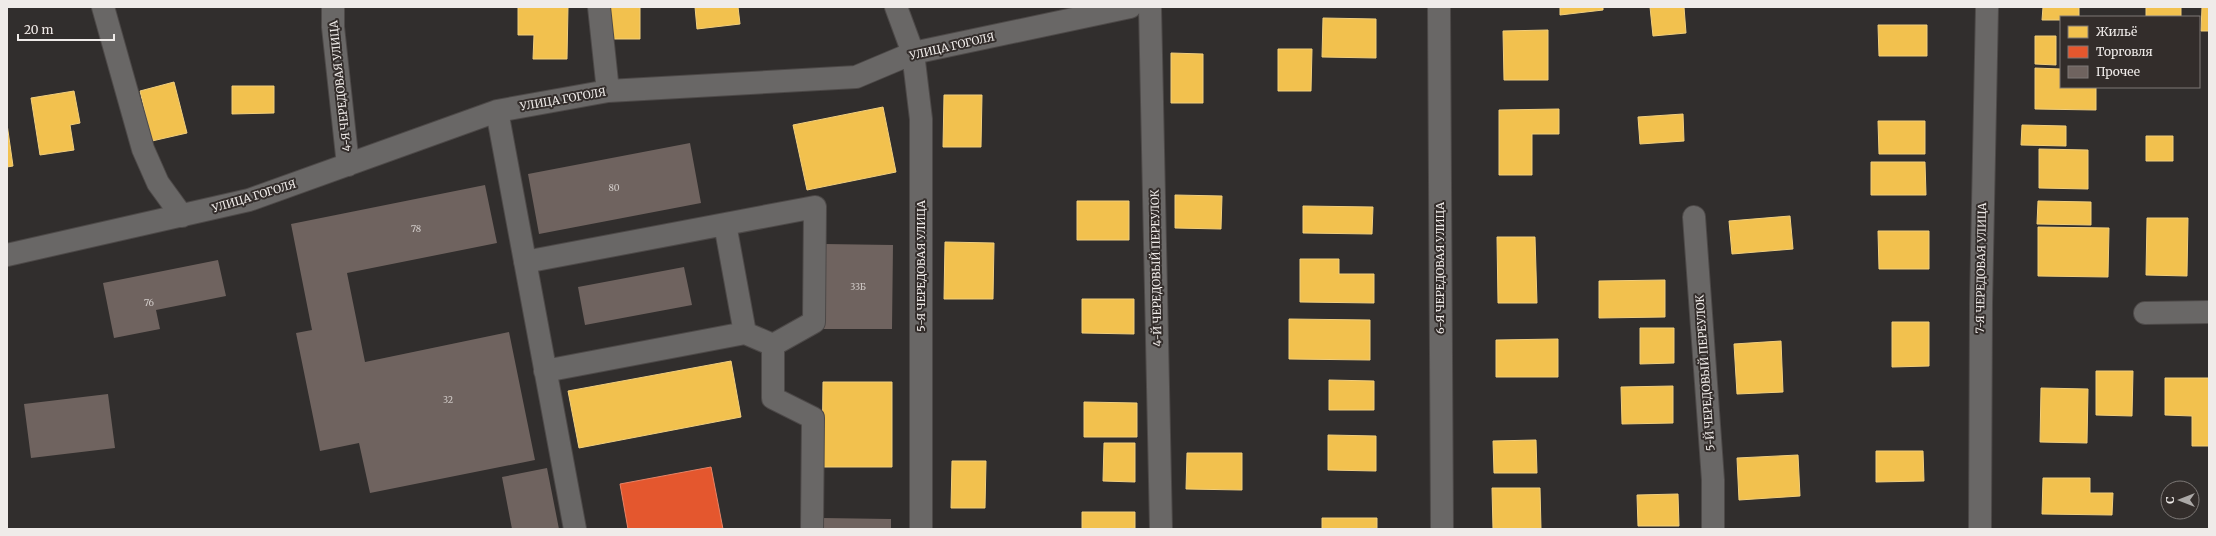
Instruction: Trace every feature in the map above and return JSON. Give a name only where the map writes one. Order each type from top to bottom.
[{"type":"street","points":[[103,7],[143,149],[158,183],[182,216]]},
{"type":"street","name":"4-Я ЧЕРЕДОВАЯ УЛИЦА","points":[[334,7],[333,27],[348,165]]},
{"type":"street","points":[[599,7],[608,91]]},
{"type":"street","name":"5-Я ЧЕРЕДОВАЯ УЛИЦА","points":[[896,7],[913,53],[921,119],[920,529]]},
{"type":"street","name":"УЛИЦА ГОГОЛЯ","points":[[7,256],[249,200],[497,111],[608,91],[856,77],[913,53],[1130,7]]},
{"type":"street","name":"4-Й ЧЕРЕДОВЫЙ ПЕРЕУЛОК","points":[[1150,7],[1161,529]]},
{"type":"street","name":"6-Я ЧЕРЕДОВАЯ УЛИЦА","points":[[1439,7],[1442,529]]},
{"type":"street","name":"7-Я ЧЕРЕДОВАЯ УЛИЦА","points":[[1980,529],[1981,288],[1987,7]]},
{"type":"street","points":[[497,111],[575,529]]},
{"type":"street","points":[[525,262],[815,207],[814,322],[773,344],[745,334],[545,371]]},
{"type":"street","name":"5-Й ЧЕРЕДОВЫЙ ПЕРЕУЛОК","points":[[1694,217],[1713,480],[1712,529]]},
{"type":"street","points":[[725,224],[745,334]]},
{"type":"street","points":[[2145,313],[2209,312]]},
{"type":"street","points":[[773,344],[773,398],[813,418],[812,529]]},
{"type":"building: Жильё","points":[[518,7],[568,7],[567,59],[533,59],[534,35],[518,35]]},
{"type":"building: Жильё","points":[[609,7],[640,7],[640,39],[608,39]]},
{"type":"building: Жильё","points":[[695,7],[738,7],[740,24],[697,29]]},
{"type":"building: Жильё","points":[[1560,7],[1603,7],[1603,10],[1560,15]]},
{"type":"building: Жильё","points":[[1650,7],[1684,7],[1686,33],[1653,36]]},
{"type":"building: Жильё","points":[[2043,7],[2079,7],[2079,16],[2060,16],[2060,20],[2042,20]]},
{"type":"building: Жильё","points":[[2146,7],[2181,7],[2181,16],[2146,16]]},
{"type":"building: Жильё","points":[[2202,7],[2209,7],[2209,31],[2201,31]]},
{"type":"building: Жильё","points":[[1323,18],[1376,19],[1376,58],[1322,57]]},
{"type":"building: Жильё","points":[[1878,25],[1927,25],[1927,56],[1879,56]]},
{"type":"building: Жильё","points":[[1548,30],[1548,80],[1504,80],[1503,31]]},
{"type":"building: Жильё","points":[[2035,36],[2056,36],[2056,65],[2035,64]]},
{"type":"building: Жильё","points":[[1278,49],[1312,49],[1311,91],[1278,91]]},
{"type":"building: Жильё","points":[[1171,53],[1203,54],[1203,103],[1171,103]]},
{"type":"building: Жильё","points":[[2035,68],[2060,69],[2060,88],[2096,88],[2096,110],[2035,109]]},
{"type":"building: Жильё","points":[[174,82],[187,133],[152,141],[140,91]]},
{"type":"building: Жильё","points":[[232,86],[274,86],[274,113],[232,114]]},
{"type":"building: Жильё","points":[[74,91],[80,123],[70,125],[74,150],[40,155],[31,98]]},
{"type":"building: Жильё","points":[[944,95],[982,95],[981,147],[943,147]]},
{"type":"building: Жильё","points":[[883,107],[896,172],[807,190],[793,125]]},
{"type":"building: Жильё","points":[[1559,109],[1559,134],[1532,134],[1532,175],[1499,175],[1499,110]]},
{"type":"building: Жильё","points":[[1683,114],[1684,141],[1640,144],[1638,117]]},
{"type":"building: Жильё","points":[[1878,121],[1925,121],[1925,154],[1879,154]]},
{"type":"building: Жильё","points":[[7,124],[13,166],[7,167]]},
{"type":"building: Жильё","points":[[2022,125],[2066,126],[2066,146],[2021,145]]},
{"type":"building: Жильё","points":[[2146,136],[2173,136],[2173,161],[2146,161]]},
{"type":"building: Жильё","points":[[2039,149],[2088,150],[2088,189],[2039,188]]},
{"type":"building: Жильё","points":[[1871,162],[1925,162],[1926,195],[1871,195]]},
{"type":"building: Жильё","points":[[1175,195],[1222,196],[1221,229],[1175,228]]},
{"type":"building: Жильё","points":[[1077,201],[1129,201],[1129,240],[1077,240]]},
{"type":"building: Жильё","points":[[2038,201],[2091,202],[2091,225],[2037,224]]},
{"type":"building: Жильё","points":[[1303,206],[1373,207],[1372,234],[1303,233]]},
{"type":"building: Жильё","points":[[1790,216],[1793,249],[1732,254],[1729,221]]},
{"type":"building: Жильё","points":[[2147,218],[2188,218],[2187,276],[2146,275]]},
{"type":"building: Жильё","points":[[2038,227],[2109,228],[2108,277],[2038,276]]},
{"type":"building: Жильё","points":[[1878,231],[1929,231],[1929,269],[1879,269]]},
{"type":"building: Жильё","points":[[1497,237],[1535,237],[1537,303],[1498,303]]},
{"type":"building: Жильё","points":[[945,242],[994,243],[993,299],[944,299]]},
{"type":"building: Жильё","points":[[1300,259],[1339,259],[1339,274],[1374,274],[1374,303],[1300,302]]},
{"type":"building: Жильё","points":[[1665,280],[1665,317],[1599,318],[1599,281]]},
{"type":"building: Жильё","points":[[1082,299],[1134,299],[1134,334],[1082,333]]},
{"type":"building: Жильё","points":[[1289,319],[1370,320],[1370,360],[1289,359]]},
{"type":"building: Жильё","points":[[1892,322],[1929,322],[1929,366],[1892,367]]},
{"type":"building: Жильё","points":[[1640,328],[1674,328],[1674,363],[1640,364]]},
{"type":"building: Жильё","points":[[1558,339],[1558,377],[1496,377],[1496,340]]},
{"type":"building: Жильё","points":[[1781,341],[1783,392],[1737,394],[1734,344]]},
{"type":"building: Жильё","points":[[731,361],[741,417],[579,448],[568,391]]},
{"type":"building: Жильё","points":[[2096,371],[2133,371],[2132,416],[2096,415]]},
{"type":"building: Жильё","points":[[2165,378],[2209,378],[2209,446],[2192,446],[2192,416],[2165,415]]},
{"type":"building: Жильё","points":[[1329,380],[1374,381],[1374,410],[1329,410]]},
{"type":"building: Жильё","points":[[823,382],[892,382],[892,467],[822,467]]},
{"type":"building: Жильё","points":[[1673,386],[1673,423],[1622,424],[1621,387]]},
{"type":"building: Жильё","points":[[2041,388],[2088,389],[2087,443],[2040,442]]},
{"type":"building: Жильё","points":[[1084,402],[1137,403],[1137,437],[1084,437]]},
{"type":"building: Жильё","points":[[1328,435],[1376,436],[1376,471],[1328,470]]},
{"type":"building: Жильё","points":[[1536,440],[1537,473],[1494,473],[1493,441]]},
{"type":"building: Жильё","points":[[1104,443],[1135,443],[1135,482],[1103,481]]},
{"type":"building: Жильё","points":[[1876,451],[1923,451],[1924,481],[1876,482]]},
{"type":"building: Жильё","points":[[1187,453],[1242,453],[1242,490],[1186,489]]},
{"type":"building: Жильё","points":[[1798,455],[1800,496],[1739,500],[1737,458]]},
{"type":"building: Жильё","points":[[952,461],[986,461],[985,508],[951,508]]},
{"type":"building: Жильё","points":[[2043,478],[2090,478],[2090,493],[2113,493],[2112,515],[2042,514]]},
{"type":"building: Жильё","points":[[1492,488],[1540,488],[1541,529],[1493,529]]},
{"type":"building: Жильё","points":[[1678,494],[1679,526],[1638,526],[1637,495]]},
{"type":"building: Жильё","points":[[1082,512],[1135,512],[1135,529],[1082,529]]},
{"type":"building: Жильё","points":[[1322,518],[1377,518],[1377,529],[1322,529]]},
{"type":"building: Торговля","points":[[711,467],[723,529],[628,529],[620,484]]},
{"type":"building: Прочее","points":[[690,143],[701,203],[539,234],[528,174]]},
{"type":"building: Прочее","points":[[485,185],[497,243],[347,273],[365,362],[509,332],[535,460],[370,493],[359,443],[320,451],[296,333],[312,330],[291,224]]},
{"type":"building: Прочее","points":[[824,244],[893,245],[892,329],[823,329]]},
{"type":"building: Прочее","points":[[218,260],[226,296],[156,310],[160,329],[114,338],[103,283]]},
{"type":"building: Прочее","points":[[684,267],[692,305],[585,325],[578,287]]},
{"type":"building: Прочее","points":[[108,394],[115,448],[31,458],[24,404]]},
{"type":"building: Прочее","points":[[547,468],[559,529],[512,529],[502,477]]},
{"type":"building: Прочее","points":[[822,518],[891,519],[891,529],[822,529]]}]
